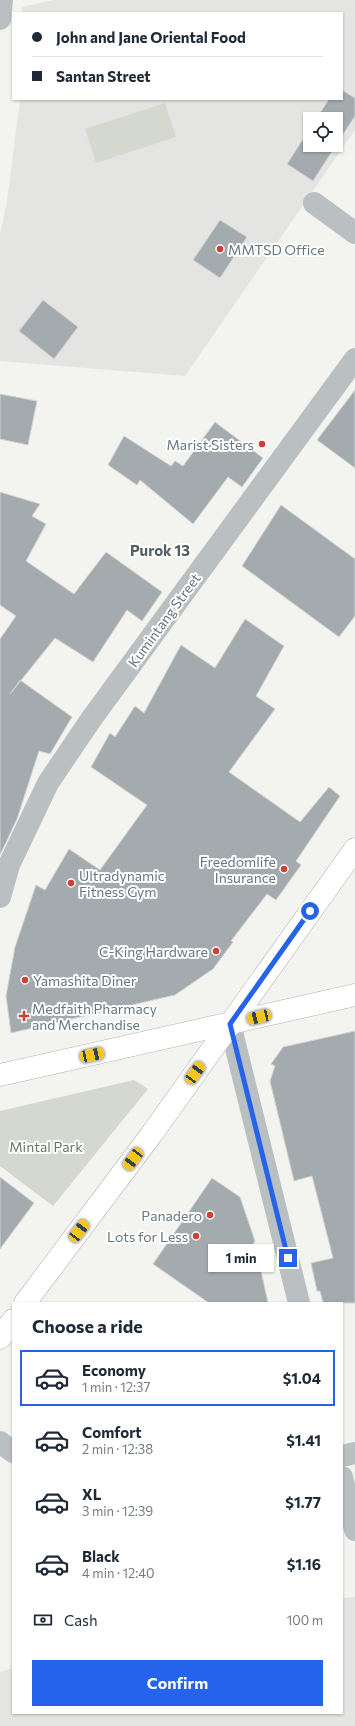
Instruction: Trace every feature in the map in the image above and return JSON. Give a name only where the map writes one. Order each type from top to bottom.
[{"type":"main road","points":[[27,1302],[151,1135],[355,849]]},
{"type":"main road","points":[[0,1075],[355,995]]},
{"type":"main road","points":[[0,1338],[12,1321]]},
{"type":"street","points":[[0,18],[2,0]]},
{"type":"street","points":[[314,203],[355,233]]},
{"type":"street","name":"Kumintang Street","points":[[0,897],[9,865],[48,783],[92,718],[355,359]]},
{"type":"street","points":[[230,1024],[299,1302]]},
{"type":"street","points":[[0,1442],[12,1451]]},
{"type":"street","points":[[343,1456],[355,1453]]},
{"type":"street","points":[[343,1481],[355,1530]]},
{"type":"shaded area","points":[[54,0],[355,0],[355,130],[343,147],[343,112],[303,112],[303,152],[340,152],[185,376],[0,361],[0,235],[7,201],[20,100],[343,100],[343,12],[22,12],[22,7]]},
{"type":"shaded area","points":[[355,1597],[355,1726],[0,1726],[0,1672],[12,1668],[12,1714],[343,1714],[343,1598]]},
{"type":"green space","points":[[165,103],[176,137],[96,163],[85,129]]},
{"type":"green space","name":"Mintal Park","points":[[134,1080],[148,1089],[53,1206],[0,1166],[0,1111]]},
{"type":"building","points":[[343,91],[355,98],[355,116],[343,135],[343,112],[321,112],[328,100],[343,100]]},
{"type":"building","points":[[303,139],[303,152],[332,152],[313,181],[287,164]]},
{"type":"building","name":"MMTSD Office","points":[[220,220],[247,237],[220,278],[193,260]]},
{"type":"building","points":[[43,300],[78,327],[54,359],[19,331]]},
{"type":"building","points":[[355,390],[355,468],[317,440]]},
{"type":"building","points":[[0,394],[37,401],[28,445],[0,439]]},
{"type":"building","points":[[215,422],[263,458],[242,487],[228,477],[193,524],[140,480],[137,485],[108,465],[124,436],[171,466],[175,461],[183,466]]},
{"type":"building","points":[[0,492],[40,504],[32,516],[46,524],[26,561],[74,594],[106,552],[162,592],[142,621],[127,610],[93,662],[55,638],[21,681],[72,717],[50,754],[39,751],[17,819],[0,855],[0,639],[16,616],[0,605]]},
{"type":"building","points":[[281,505],[355,559],[355,616],[339,637],[242,566]]},
{"type":"building","points":[[245,619],[284,646],[256,696],[275,709],[229,772],[300,822],[329,787],[340,796],[296,861],[301,865],[276,900],[267,894],[231,941],[233,942],[213,969],[175,995],[11,1033],[6,996],[15,947],[36,885],[45,890],[69,849],[100,870],[147,805],[91,767],[110,733],[115,737],[135,706],[144,713],[181,645],[215,668]]},
{"type":"building","points":[[355,1031],[355,1303],[323,1302],[320,1291],[317,1291],[311,1263],[333,1258],[312,1176],[294,1181],[270,1081],[275,1066],[271,1064],[283,1047]]},
{"type":"building","points":[[0,1177],[34,1203],[0,1249]]},
{"type":"building","points":[[212,1178],[240,1197],[255,1241],[244,1259],[261,1271],[268,1302],[208,1302],[153,1264]]},
{"type":"place","name":"MMTSD Office","points":[[220,249]]},
{"type":"place","name":"Marist Sisters","points":[[262,444]]},
{"type":"place","name":"Freedomlife Insurance","points":[[284,869]]},
{"type":"place","name":"Ultradynamic Fitness Gym","points":[[71,883]]},
{"type":"place","name":"C-King Hardware","points":[[216,951]]},
{"type":"place","name":"Yamashita Diner","points":[[25,980]]},
{"type":"place","name":"Medfaith Pharmacy and Merchandise","points":[[24,1016]]},
{"type":"place","name":"Panadero","points":[[210,1215]]},
{"type":"place","name":"Lots for Less","points":[[196,1236]]},
{"type":"district","name":"Purok 13","points":[[160,550]]},
{"type":"route","points":[[288,1258],[230,1024],[310,911]]}]
